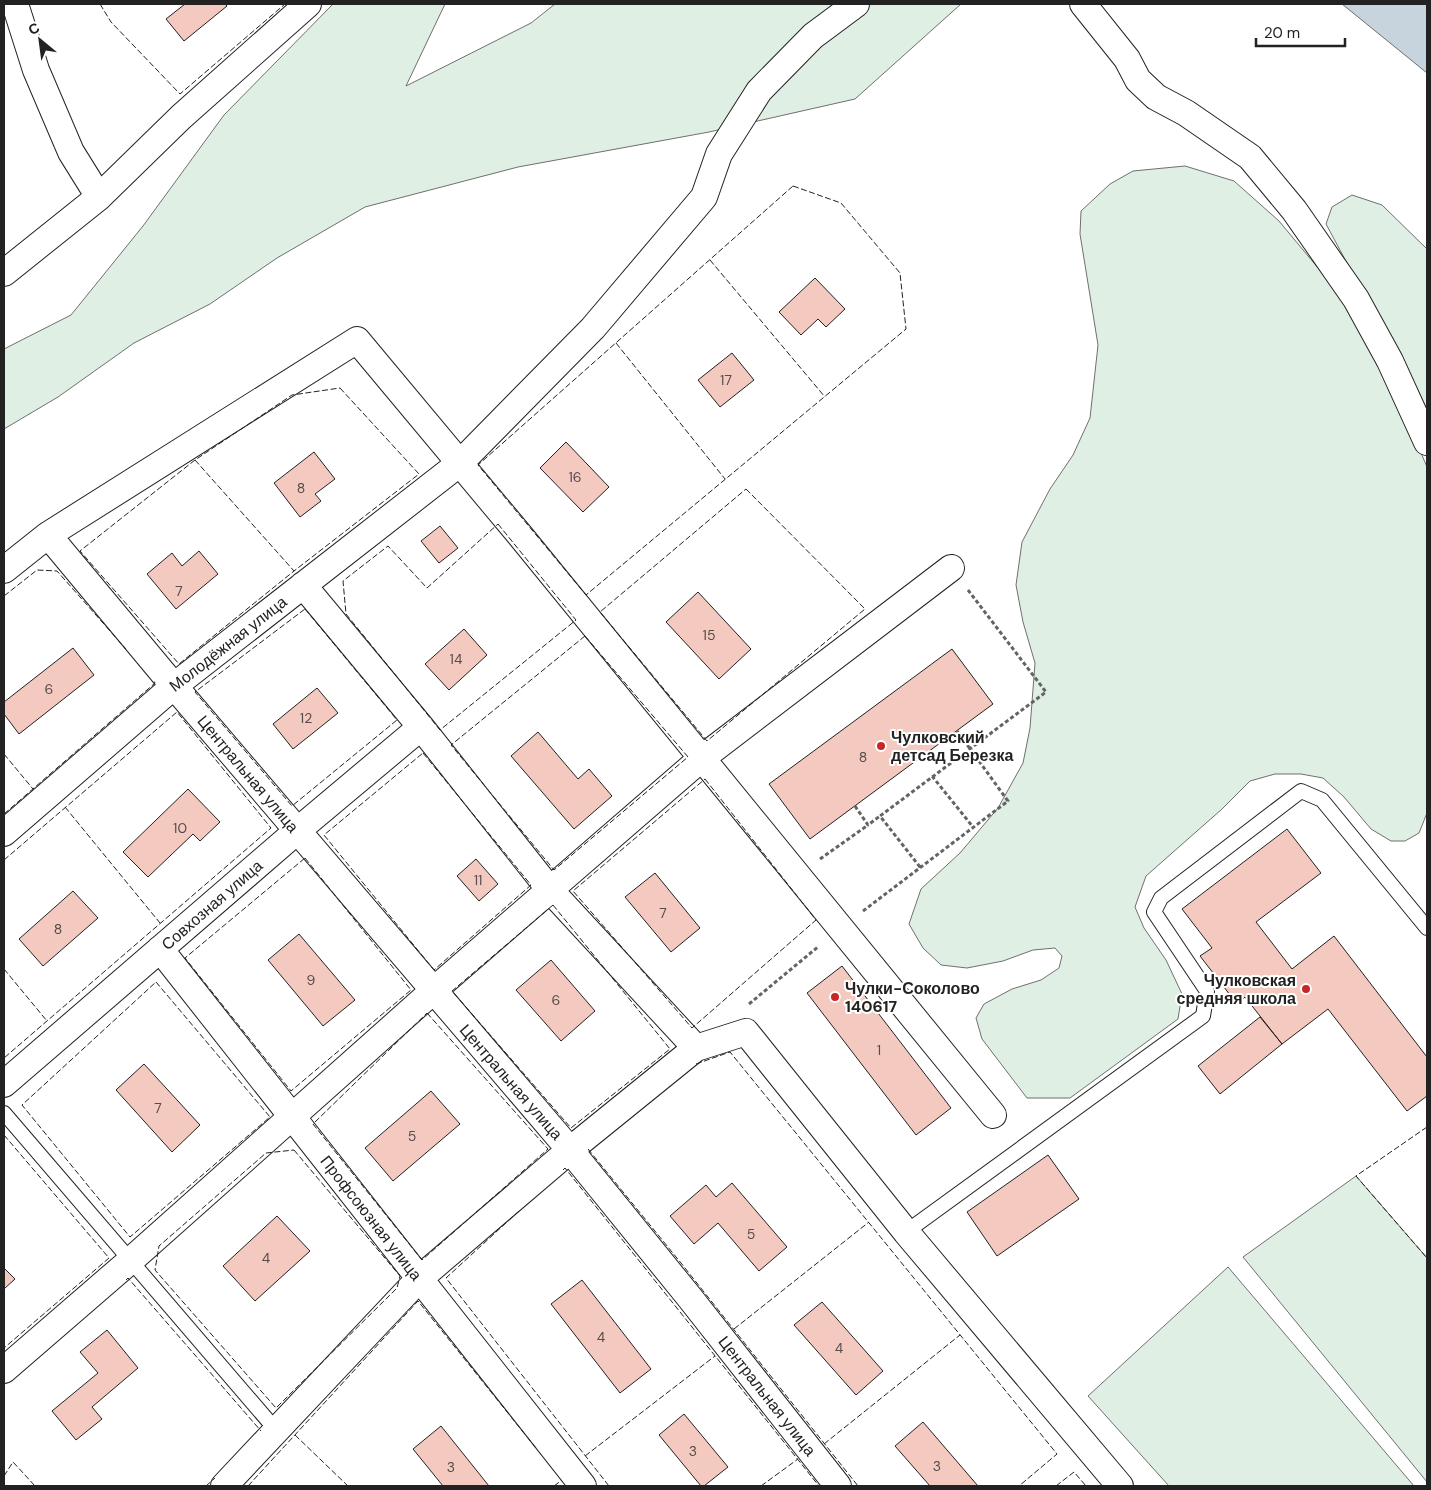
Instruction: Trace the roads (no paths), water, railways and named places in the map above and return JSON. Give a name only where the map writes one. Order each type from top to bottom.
[{"type":"street","points":[[15,4],[36,70],[71,152],[99,197]]},
{"type":"street","points":[[4,273],[99,197],[181,117],[308,4]]},
{"type":"street","name":"Молодёжная улица","points":[[4,833],[174,686],[460,463],[594,328],[704,197],[720,154],[759,91],[813,36],[856,4]]},
{"type":"street","points":[[1083,4],[1127,59],[1138,80],[1156,97],[1186,113],[1250,157],[1294,210],[1356,299],[1390,361],[1427,442]]},
{"type":"street","points":[[4,570],[48,535],[357,340],[460,463],[993,1115]]},
{"type":"street","name":"Центральная улица","points":[[48,535],[297,831],[570,1150],[690,1298],[838,1486]]},
{"type":"street","points":[[4,1370],[292,1118],[433,991],[702,758],[951,568]]},
{"type":"street","points":[[303,585],[421,727],[550,890],[696,1048]]},
{"type":"street","name":"Совхозная улица","points":[[4,1084],[297,831],[421,727]]},
{"type":"street","name":"Профсоюзная улица","points":[[160,950],[583,1486]]},
{"type":"street","points":[[224,1486],[419,1279],[570,1150],[696,1048],[746,1032],[906,1232],[1120,1486]]},
{"type":"lane","points":[[906,1232],[1203,1016],[1206,991],[1154,912],[1161,898],[1301,792],[1322,800],[1427,928]]},
{"type":"lane","points":[[4,1113],[276,1430]]},
{"type":"place","name":"Чулковский детсад Березка","points":[[881,746]]},
{"type":"place","name":"Чулковская средняя школа","points":[[1306,989]]},
{"type":"place","name":"Чулки-Соколово 140617","points":[[835,997]]}]
